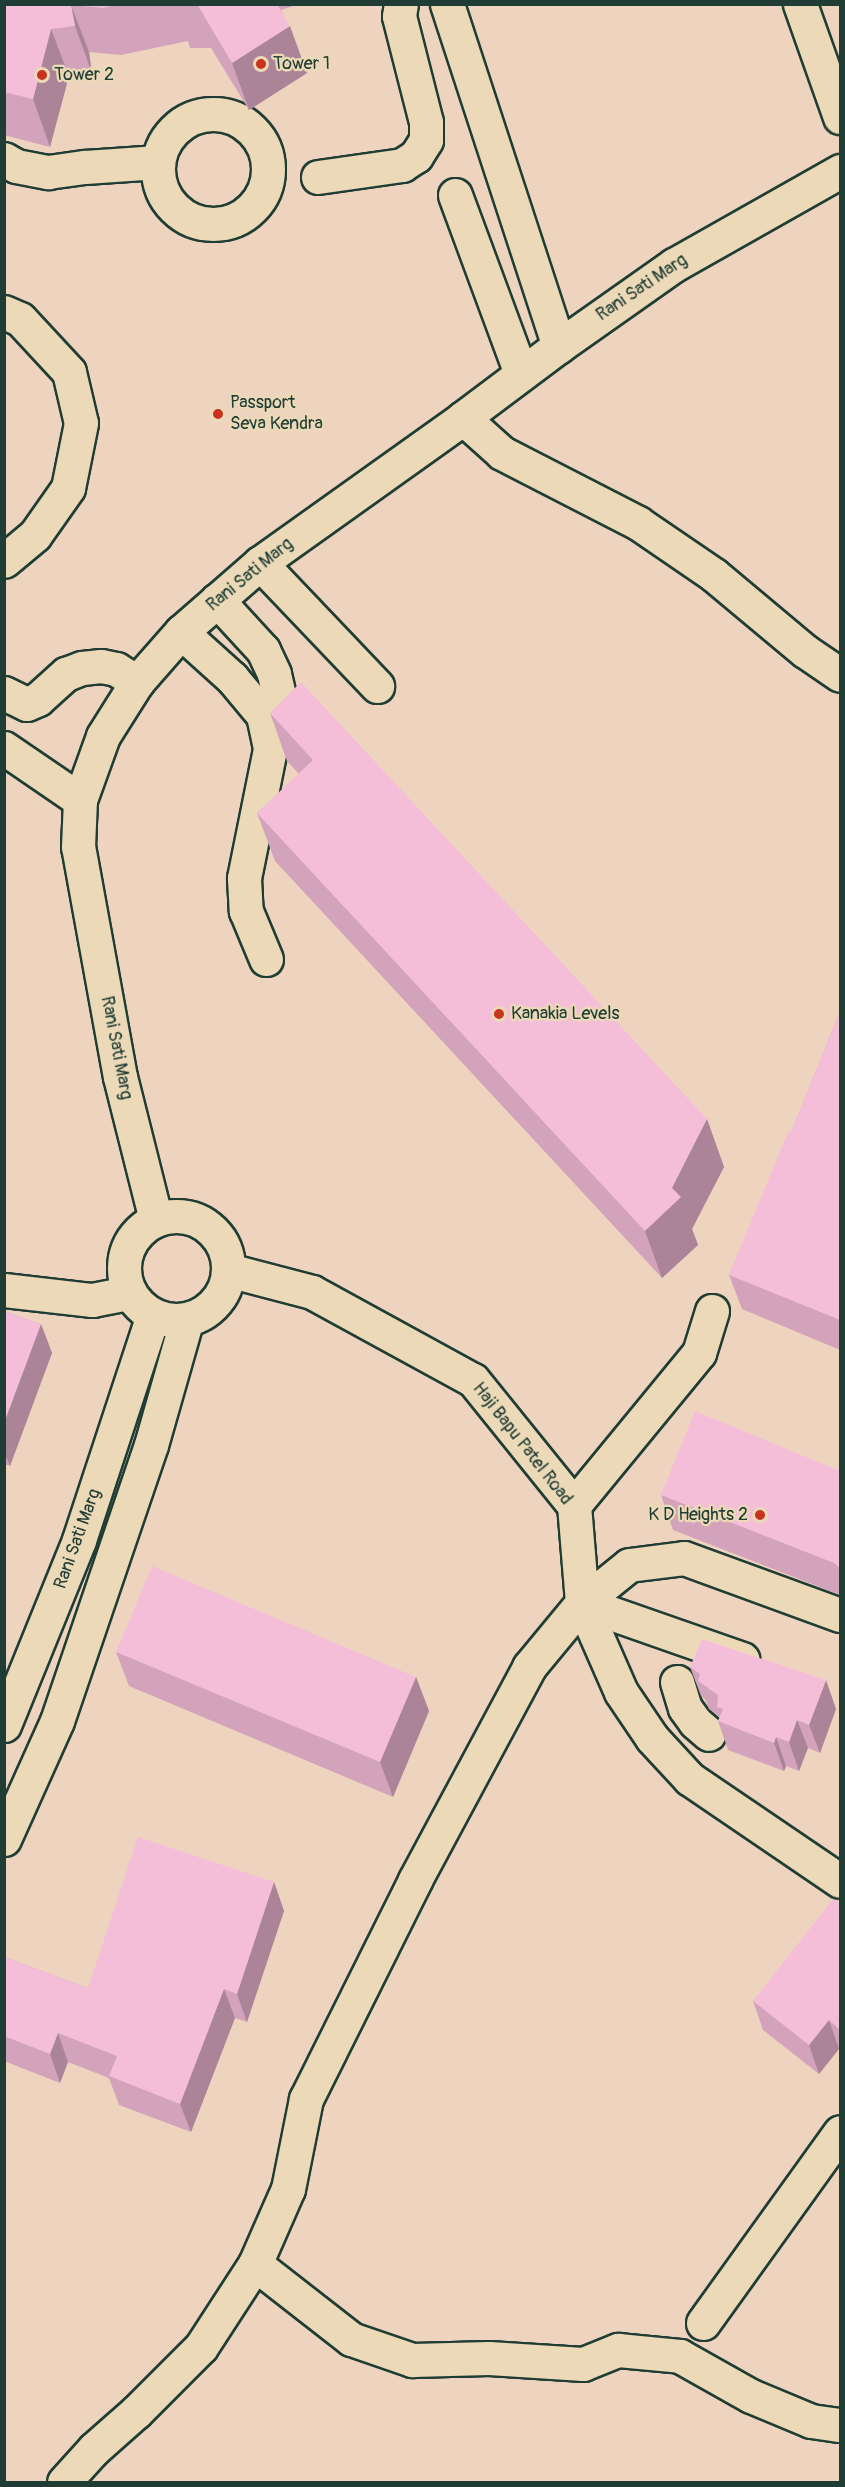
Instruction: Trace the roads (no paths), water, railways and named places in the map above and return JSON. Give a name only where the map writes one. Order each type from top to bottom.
[{"type":"street","points":[[318,177],[402,165],[416,156],[426,140],[426,122],[399,16],[401,4]]},
{"type":"street","points":[[447,4],[559,346]]},
{"type":"street","points":[[800,4],[840,117]]},
{"type":"street","points":[[4,159],[16,165],[48,172],[158,162]]},
{"type":"street","name":"Rani Sati Marg","points":[[156,1220],[120,1077],[78,847],[80,800],[103,736],[137,682],[181,632],[260,563],[463,418],[521,373],[674,265],[840,171]]},
{"type":"street","points":[[455,195],[521,373]]},
{"type":"street","points":[[4,312],[20,319],[69,372],[81,423],[68,488],[35,535],[4,561]]},
{"type":"street","points":[[463,418],[502,453],[638,523],[714,575],[806,651],[840,675]]},
{"type":"street","points":[[260,563],[377,686]]},
{"type":"street","points":[[217,600],[263,650],[274,674],[281,704],[244,878],[246,910],[266,959]]},
{"type":"street","points":[[181,632],[232,678],[262,715],[270,749]]},
{"type":"street","points":[[4,693],[27,704],[38,699],[66,674],[82,668],[100,666],[116,669],[137,682]]},
{"type":"street","points":[[4,748],[80,800]]},
{"type":"street","points":[[173,1215],[190,1217],[206,1225],[218,1237],[225,1253],[228,1270],[225,1287],[216,1302],[203,1313],[187,1319],[170,1320],[153,1315],[140,1306],[129,1293],[124,1276],[124,1259],[130,1243],[141,1229],[156,1220],[173,1215]]},
{"type":"street","name":"Haji Bapu Patel Road","points":[[228,1270],[312,1292],[473,1380],[574,1505],[582,1603],[621,1692],[652,1738],[690,1779],[840,1881]]},
{"type":"street","points":[[4,1290],[92,1300],[129,1293]]},
{"type":"street","points":[[574,1505],[699,1353],[712,1311]]},
{"type":"street","name":"Rani Sati Marg","points":[[4,1725],[85,1522],[153,1315]]},
{"type":"street","points":[[4,1839],[61,1709],[159,1416],[187,1319]]},
{"type":"street","points":[[125,1402],[159,1416]]},
{"type":"street","points":[[85,1522],[119,1536]]},
{"type":"street","points":[[64,2482],[94,2449],[136,2412],[201,2347],[255,2264],[288,2188],[306,2099],[415,1880],[529,1667],[582,1603],[629,1565],[684,1558],[840,1615]]},
{"type":"street","points":[[582,1603],[772,1670]]},
{"type":"street","points":[[677,1682],[685,1708],[695,1722],[711,1730],[690,1779]]},
{"type":"street","points":[[19,1690],[61,1709]]},
{"type":"street","points":[[703,2323],[840,2132]]},
{"type":"street","points":[[255,2264],[351,2339],[412,2360],[489,2358],[583,2364],[618,2350],[680,2356],[751,2396],[811,2421],[840,2425]]},
{"type":"place","name":"Tower 1","points":[[261,64]]},
{"type":"place","name":"Tower 2","points":[[42,75]]},
{"type":"place","name":"Passport Seva Kendra","points":[[218,414]]},
{"type":"place","name":"Kanakia Levels","points":[[499,1014]]},
{"type":"place","name":"K D Heights 2","points":[[760,1515]]}]
